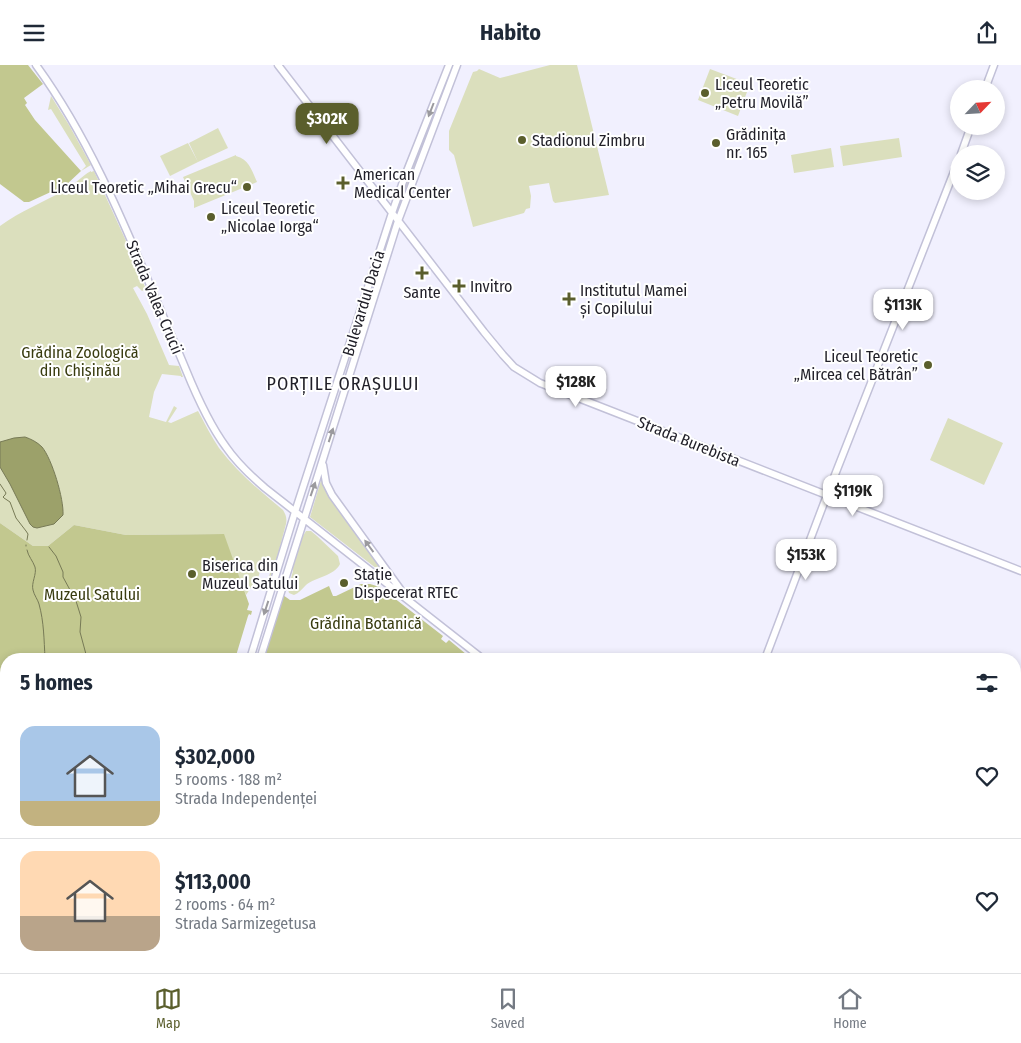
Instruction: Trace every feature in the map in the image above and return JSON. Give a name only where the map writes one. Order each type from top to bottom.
[{"type":"main road","name":"Strada Valea Crucii","points":[[36,65],[62,104],[96,165],[131,240],[197,396],[218,435],[236,460],[250,475],[303,518],[476,653]]},
{"type":"main road","name":"Strada Burebista","points":[[278,65],[494,345],[519,371],[540,383],[1021,571]]},
{"type":"main road","name":"Bulevardul Dacia","points":[[252,653],[405,174],[449,65]]},
{"type":"main road","name":"Bulevardul Dacia","points":[[262,653],[398,221],[457,65]]},
{"type":"main road","points":[[988,80],[994,65]]},
{"type":"main road","points":[[767,653],[950,182]]},
{"type":"main road","points":[[314,456],[323,460],[324,476],[332,495],[408,600]]},
{"type":"green space","points":[[0,65],[28,65],[43,84],[24,98],[27,103],[25,105],[35,120],[81,171],[66,185],[29,202],[24,202],[0,184]]},
{"type":"green space","points":[[452,65],[454,65],[404,195],[402,194]]},
{"type":"green space","name":"Stadionul Zimbru","points":[[550,65],[577,65],[609,195],[555,203],[549,183],[529,186],[531,196],[530,208],[526,209],[524,213],[473,227],[454,155],[449,150],[449,131],[473,72],[479,69],[500,78]]},
{"type":"green space","points":[[710,69],[750,84],[738,116],[698,100]]},
{"type":"green space","points":[[51,96],[91,165],[81,171],[86,166],[51,109],[48,110]]},
{"type":"green space","points":[[218,128],[228,148],[198,162],[189,143]]},
{"type":"green space","points":[[899,138],[902,157],[843,166],[840,146]]},
{"type":"green space","points":[[188,143],[198,162],[170,176],[160,156]]},
{"type":"green space","points":[[831,148],[834,167],[794,173],[791,155]]},
{"type":"green space","points":[[236,155],[247,163],[257,182],[194,208],[194,201],[183,177]]},
{"type":"green space","name":"Grădina Zoologică din Chișinău","points":[[91,171],[94,171],[137,262],[135,264],[146,289],[142,291],[137,286],[133,288],[147,314],[169,365],[179,366],[183,377],[162,374],[154,392],[149,417],[166,422],[174,406],[177,408],[168,422],[171,423],[198,411],[213,439],[226,457],[249,481],[283,510],[286,515],[286,524],[271,581],[268,581],[271,569],[261,567],[257,583],[252,586],[246,595],[223,534],[126,535],[74,525],[48,546],[33,546],[0,523],[0,226],[24,211],[69,188]]},
{"type":"green space","points":[[948,418],[1003,443],[984,485],[930,460]]},
{"type":"green space","points":[[322,477],[390,579],[310,517]]},
{"type":"green space","name":"Muzeul Satului","points":[[0,523],[33,546],[48,546],[74,525],[126,535],[224,534],[249,604],[247,610],[252,611],[251,615],[249,614],[248,616],[237,653],[0,653]]},
{"type":"green space","points":[[306,531],[311,531],[338,556],[340,564],[334,571],[310,582],[294,595],[289,593],[288,589],[301,535],[303,536]]},
{"type":"green space","name":"Grădina Botanică","points":[[361,584],[380,587],[443,636],[441,639],[446,643],[449,640],[465,653],[265,653],[283,595],[290,600],[300,600],[329,586],[333,596]]},
{"type":"shaded area","points":[[25,437],[42,447],[46,453],[57,479],[62,499],[63,515],[54,524],[37,528],[30,524],[0,467],[0,442]]},
{"type":"waterway","points":[[0,484],[6,493],[3,497],[10,502],[16,518],[28,534],[27,540]]},
{"type":"waterway","points":[[49,547],[56,556],[63,572],[63,577],[76,601],[81,617],[80,632],[86,653]]},
{"type":"waterway","points":[[27,550],[35,567],[33,587],[42,617],[45,653]]},
{"type":"place","name":"Liceul Teoretic „Petru Movilă”","points":[[705,93]]},
{"type":"place","name":"Stadionul Zimbru","points":[[522,140]]},
{"type":"place","name":"Grădinița nr. 165","points":[[716,143]]},
{"type":"place","name":"American Medical Center","points":[[343,183]]},
{"type":"place","name":"Liceul Teoretic „Mihai Grecu“","points":[[247,187]]},
{"type":"place","name":"Liceul Teoretic „Nicolae Iorga“","points":[[211,217]]},
{"type":"place","name":"Sante","points":[[422,273]]},
{"type":"place","name":"Invitro","points":[[459,286]]},
{"type":"place","name":"Institutul Mamei și Copilului","points":[[569,299]]},
{"type":"place","name":"Liceul Teoretic „Mircea cel Bătrân”","points":[[928,365]]},
{"type":"place","name":"Biserica din Muzeul Satului","points":[[192,574]]},
{"type":"place","name":"Stație Dispecerat RTEC","points":[[344,583]]},
{"type":"district","name":"PORȚILE ORAȘULUI","points":[[343,384]]}]
